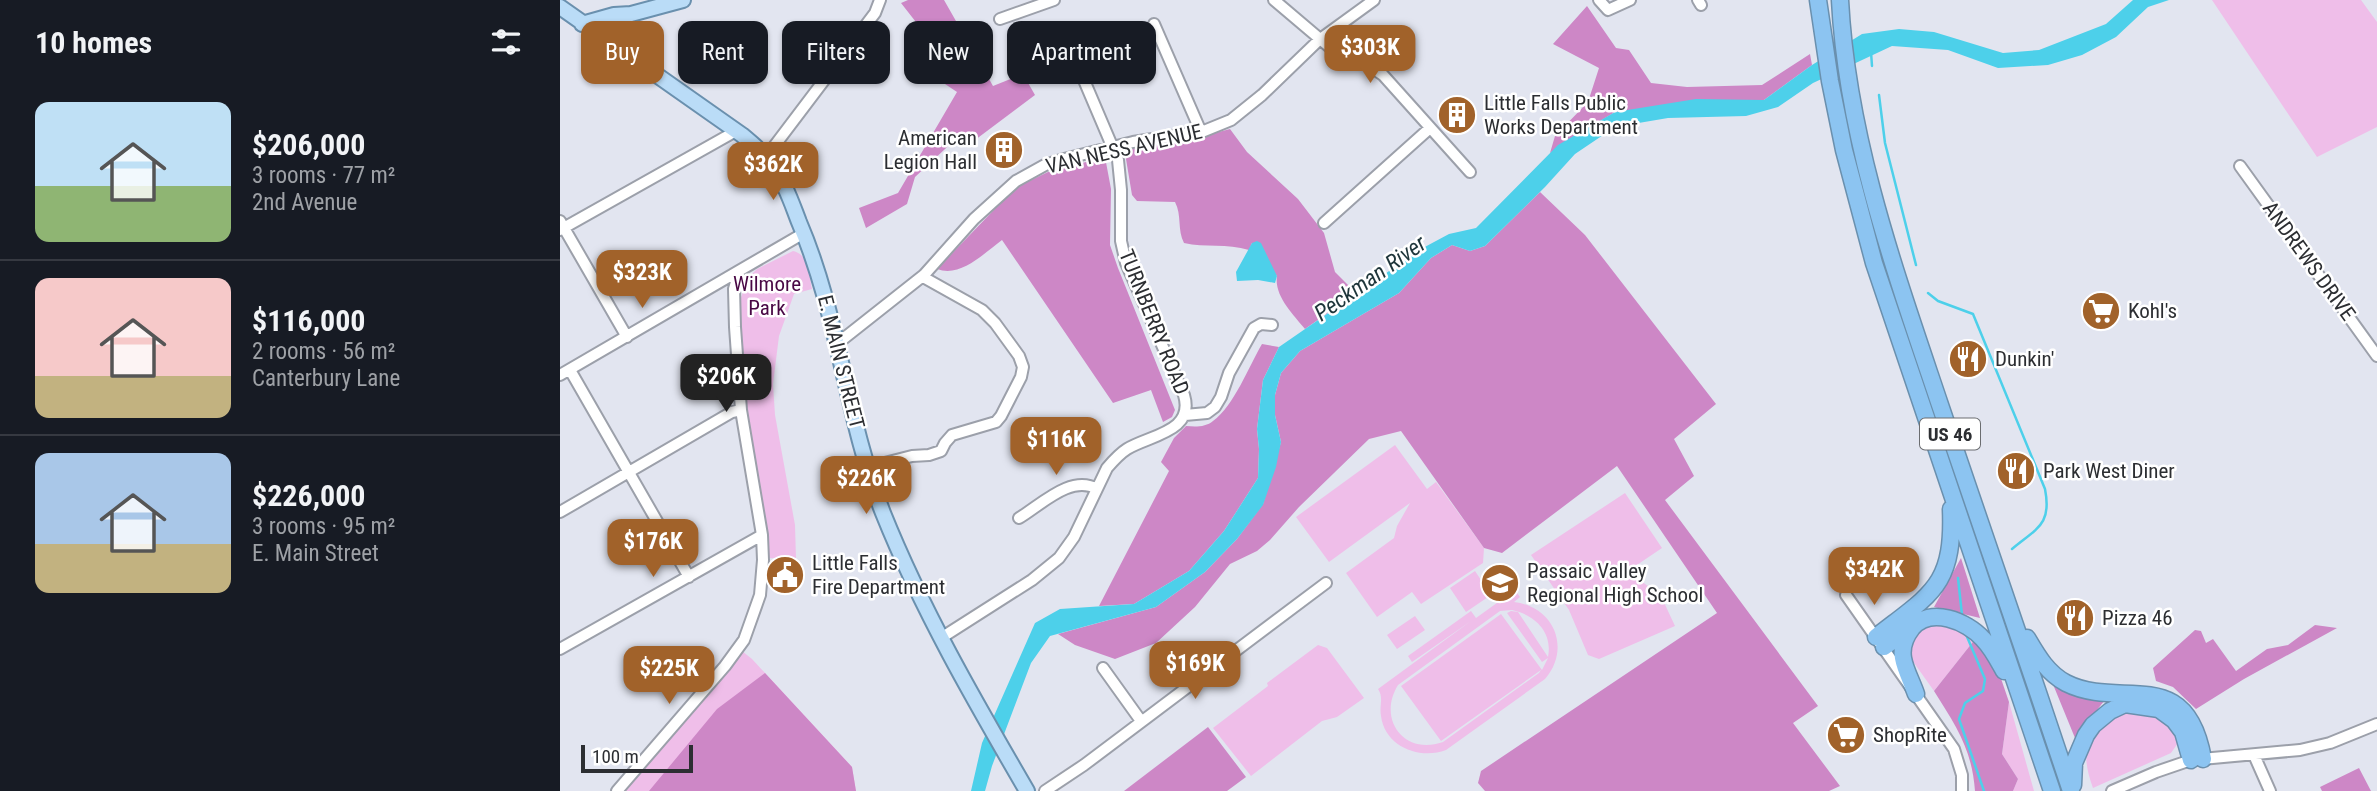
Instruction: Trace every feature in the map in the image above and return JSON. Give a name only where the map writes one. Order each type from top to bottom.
[{"type":"highway","name":"US 46","points":[[1818,0],[1830,81],[1852,184],[1874,263],[2052,791]]},
{"type":"highway","name":"US 46","points":[[1840,0],[1847,73],[1887,245],[2072,791]]},
{"type":"highway","points":[[1880,642],[1929,596],[1941,580],[1951,545],[1950,489]]},
{"type":"highway","points":[[2010,611],[2053,675],[2067,684],[2086,690],[2142,693],[2171,703],[2192,723],[2200,744],[2197,760]]},
{"type":"highway","points":[[1880,642],[1929,618],[1951,619],[1972,629],[1983,639],[2019,695]]},
{"type":"highway","points":[[1916,694],[1903,657],[1903,643],[1917,622]]},
{"type":"highway","points":[[2072,791],[2074,763],[2086,735],[2093,725],[2110,711],[2125,704],[2159,709],[2174,720],[2197,760]]},
{"type":"main road","points":[[593,21],[682,0]]},
{"type":"main road","name":"E. MAIN STREET","points":[[560,7],[581,23]]},
{"type":"main road","points":[[618,21],[631,14]]},
{"type":"main road","name":"E. MAIN STREET","points":[[664,81],[736,131],[766,157],[785,186],[817,270],[883,512],[907,572],[941,638],[1027,791]]},
{"type":"street","points":[[766,157],[875,13],[880,0]]},
{"type":"street","points":[[1000,19],[1054,0]]},
{"type":"street","points":[[1274,0],[1333,50],[1377,70],[1470,172]]},
{"type":"street","name":"VAN NESS AVENUE","points":[[836,341],[843,339],[923,277],[974,219],[1016,181],[1045,165],[1113,147],[1201,132],[1231,120],[1319,40],[1374,0]]},
{"type":"street","points":[[1599,0],[1608,10],[1630,0]]},
{"type":"street","points":[[1156,29],[1201,132]]},
{"type":"street","name":"TURNBERRY ROAD","points":[[941,638],[1049,568],[1074,537],[1107,468],[1122,452],[1181,424],[1185,415],[1187,404],[1184,395],[1126,262],[1121,241],[1118,160],[1086,84]]},
{"type":"street","points":[[1324,223],[1430,128]]},
{"type":"street","points":[[627,337],[561,226],[736,131]]},
{"type":"street","name":"ANDREWS DRIVE","points":[[2240,166],[2377,356]]},
{"type":"street","points":[[689,577],[630,473],[565,372],[804,233]]},
{"type":"street","points":[[617,791],[725,666],[744,640],[760,595],[762,535],[741,410],[734,295],[739,272]]},
{"type":"street","points":[[869,467],[912,456],[929,455],[941,450],[952,436],[996,422],[1021,377],[1023,366],[1019,356],[995,323],[982,310],[923,277]]},
{"type":"street","name":"TURNBERRY ROAD","points":[[1185,415],[1207,413],[1215,407],[1229,373],[1254,328],[1261,324],[1272,325]]},
{"type":"street","points":[[560,512],[732,412],[741,410]]},
{"type":"street","points":[[1019,518],[1071,486],[1086,484],[1097,489]]},
{"type":"street","points":[[560,649],[762,535]]},
{"type":"street","points":[[1045,791],[1084,765],[1326,583]]},
{"type":"street","points":[[1846,595],[1954,749],[1962,775],[1962,791]]},
{"type":"street","points":[[1103,668],[1141,721]]},
{"type":"street","points":[[2112,791],[2156,772],[2197,760],[2312,747],[2377,724]]},
{"type":"street","points":[[2254,755],[2270,791]]},
{"type":"green space","points":[[2212,0],[2361,0],[2377,22],[2377,127],[2317,157]]},
{"type":"green space","name":"Wilmore Park","points":[[793,251],[806,261],[812,289],[794,294],[779,336],[773,384],[775,415],[795,525],[796,559],[767,558],[748,422],[739,303],[748,278],[757,269]]},
{"type":"green space","points":[[1395,445],[1427,489],[1436,482],[1484,548],[1483,563],[1421,604],[1412,592],[1377,617],[1346,573],[1394,538],[1397,526],[1410,503],[1329,562],[1296,517]]},
{"type":"green space","points":[[1625,493],[1662,548],[1628,571],[1661,596],[1675,626],[1599,659],[1588,655],[1569,610],[1531,555]]},
{"type":"green space","points":[[1475,571],[1491,595],[1466,612],[1450,588]]},
{"type":"green space","points":[[1515,590],[1520,597],[1514,602],[1540,612],[1555,631],[1557,655],[1553,667],[1545,679],[1446,750],[1436,753],[1415,752],[1396,743],[1384,727],[1378,689],[1471,621],[1412,662],[1408,656],[1471,611],[1476,618]],"holes":[[[1500,611],[1520,612],[1535,620],[1545,632],[1548,657],[1518,612],[1507,613],[1542,662],[1548,658],[1542,670],[1501,614],[1401,686],[1441,741],[1541,670],[1539,673],[1443,742],[1417,744],[1398,732],[1391,710],[1392,698],[1398,685]]]},
{"type":"green space","points":[[1415,616],[1425,630],[1397,649],[1387,635]]},
{"type":"green space","points":[[1949,623],[1976,638],[1934,691],[1907,653],[1916,627]]},
{"type":"green space","points":[[1318,645],[1327,648],[1364,698],[1337,717],[1322,721],[1251,776],[1213,728]]},
{"type":"green space","points":[[742,651],[852,767],[856,791],[624,791]]},
{"type":"green space","points":[[2009,702],[2034,791],[2013,791],[2018,779],[2002,754]]},
{"type":"green space","points":[[2131,707],[2162,716],[2171,726],[2178,743],[2171,753],[2093,788],[2086,759],[2091,738],[2106,722]]},
{"type":"shaded area","points":[[908,0],[944,0],[956,21],[915,21],[901,3]]},
{"type":"shaded area","points":[[1587,6],[1616,48],[1629,50],[1651,83],[1687,87],[1762,85],[1810,54],[1812,65],[1764,100],[1615,112],[1550,153],[1555,136],[1588,102],[1599,68],[1553,44]]},
{"type":"shaded area","points":[[1007,80],[1007,84],[1029,84],[1035,95],[967,146],[959,136],[915,177],[907,204],[866,228],[859,208],[898,193],[957,92],[945,84],[993,86]]},
{"type":"shaded area","points":[[1230,129],[1247,152],[1298,199],[1324,233],[1335,272],[1356,293],[1305,329],[1281,298],[1277,276],[1252,243],[1249,250],[1184,243],[1175,202],[1137,201],[1132,195],[1125,153],[1130,149]]},
{"type":"shaded area","points":[[1105,157],[1111,189],[1110,245],[1175,410],[1172,417],[1163,422],[1151,390],[1113,403],[1002,240],[963,267],[946,271],[937,269],[1015,188],[1048,172]]},
{"type":"shaded area","points":[[1540,192],[1585,235],[1716,404],[1674,439],[1694,476],[1665,500],[1818,706],[1793,723],[1840,786],[1829,791],[1485,791],[1478,783],[1481,771],[1717,613],[1617,466],[1502,553],[1484,548],[1401,431],[1369,439],[1299,507],[1270,540],[1257,551],[1230,564],[1195,607],[1156,643],[1115,659],[1075,645],[1058,634],[1156,607],[1205,572],[1237,539],[1263,504],[1281,442],[1275,415],[1275,395],[1281,373],[1300,351],[1399,293],[1431,258],[1452,245],[1470,251],[1485,246]]},
{"type":"shaded area","points":[[1262,344],[1279,347],[1263,380],[1257,429],[1258,478],[1224,531],[1189,571],[1134,604],[1099,606],[1169,471],[1161,462],[1174,438],[1186,426],[1207,424],[1221,414],[1234,396]]},
{"type":"shaded area","points":[[1961,558],[1980,618],[1934,607]]},
{"type":"shaded area","points":[[2315,625],[2337,628],[2244,679],[2196,709],[2173,687],[2156,681],[2153,668],[2195,630],[2201,631],[2206,643],[2213,639],[2236,671],[2267,649],[2288,645]]},
{"type":"shaded area","points":[[1976,638],[1994,658],[2009,702],[2002,754],[2018,779],[2013,791],[1975,791],[1967,750],[1934,691]]},
{"type":"shaded area","points":[[765,673],[852,767],[856,791],[649,791],[717,709]]},
{"type":"shaded area","points":[[2050,677],[2108,696],[2075,738]]},
{"type":"shaded area","points":[[1208,727],[1246,777],[1227,791],[1124,791]]},
{"type":"shaded area","points":[[2359,768],[2371,791],[2322,791],[2320,787]]},
{"type":"water","points":[[2133,0],[2169,0],[2148,7],[2116,37],[2082,55],[2048,65],[1998,68],[1948,50],[1892,46],[1813,83],[1778,107],[1746,116],[1668,118],[1615,127],[1575,154],[1485,246],[1470,251],[1452,245],[1431,258],[1399,293],[1300,351],[1281,373],[1275,395],[1275,415],[1281,442],[1263,505],[1237,539],[1205,572],[1156,607],[1050,636],[1031,663],[985,791],[971,791],[982,743],[1035,623],[1060,609],[1134,604],[1189,571],[1224,531],[1258,478],[1257,429],[1263,380],[1279,347],[1421,249],[1449,234],[1476,228],[1558,145],[1615,112],[1696,99],[1764,100],[1812,65],[1862,34],[1899,29],[1934,32],[2003,53],[2039,50],[2106,24]]},
{"type":"water","points":[[1252,243],[1261,243],[1277,276],[1275,283],[1258,280],[1237,281],[1236,272]]},
{"type":"waterway","points":[[1871,52],[1872,66]]},
{"type":"waterway","points":[[1879,95],[1885,143],[1916,265]]},
{"type":"waterway","points":[[1928,293],[1938,301],[1973,314],[2045,489],[2047,501],[2044,518],[2035,530],[2012,549]]},
{"type":"waterway","points":[[1958,578],[1962,615]]},
{"type":"waterway","points":[[1965,632],[1985,679],[1983,691],[1965,703],[1959,719],[1984,791]]},
{"type":"place","name":"Little Falls Public Works Department","points":[[1457,115]]},
{"type":"place","name":"American Legion Hall","points":[[1004,150]]},
{"type":"place","name":"Kohl's","points":[[2101,311]]},
{"type":"place","name":"Dunkin'","points":[[1968,359]]},
{"type":"place","name":"Park West Diner","points":[[2016,471]]},
{"type":"place","name":"Little Falls Fire Department","points":[[785,575]]},
{"type":"place","name":"Passaic Valley Regional High School","points":[[1500,583]]},
{"type":"place","name":"Pizza 46","points":[[2075,618]]},
{"type":"place","name":"ShopRite","points":[[1846,735]]},
{"type":"water label","name":"Peckman River","points":[[1370,278]]}]
